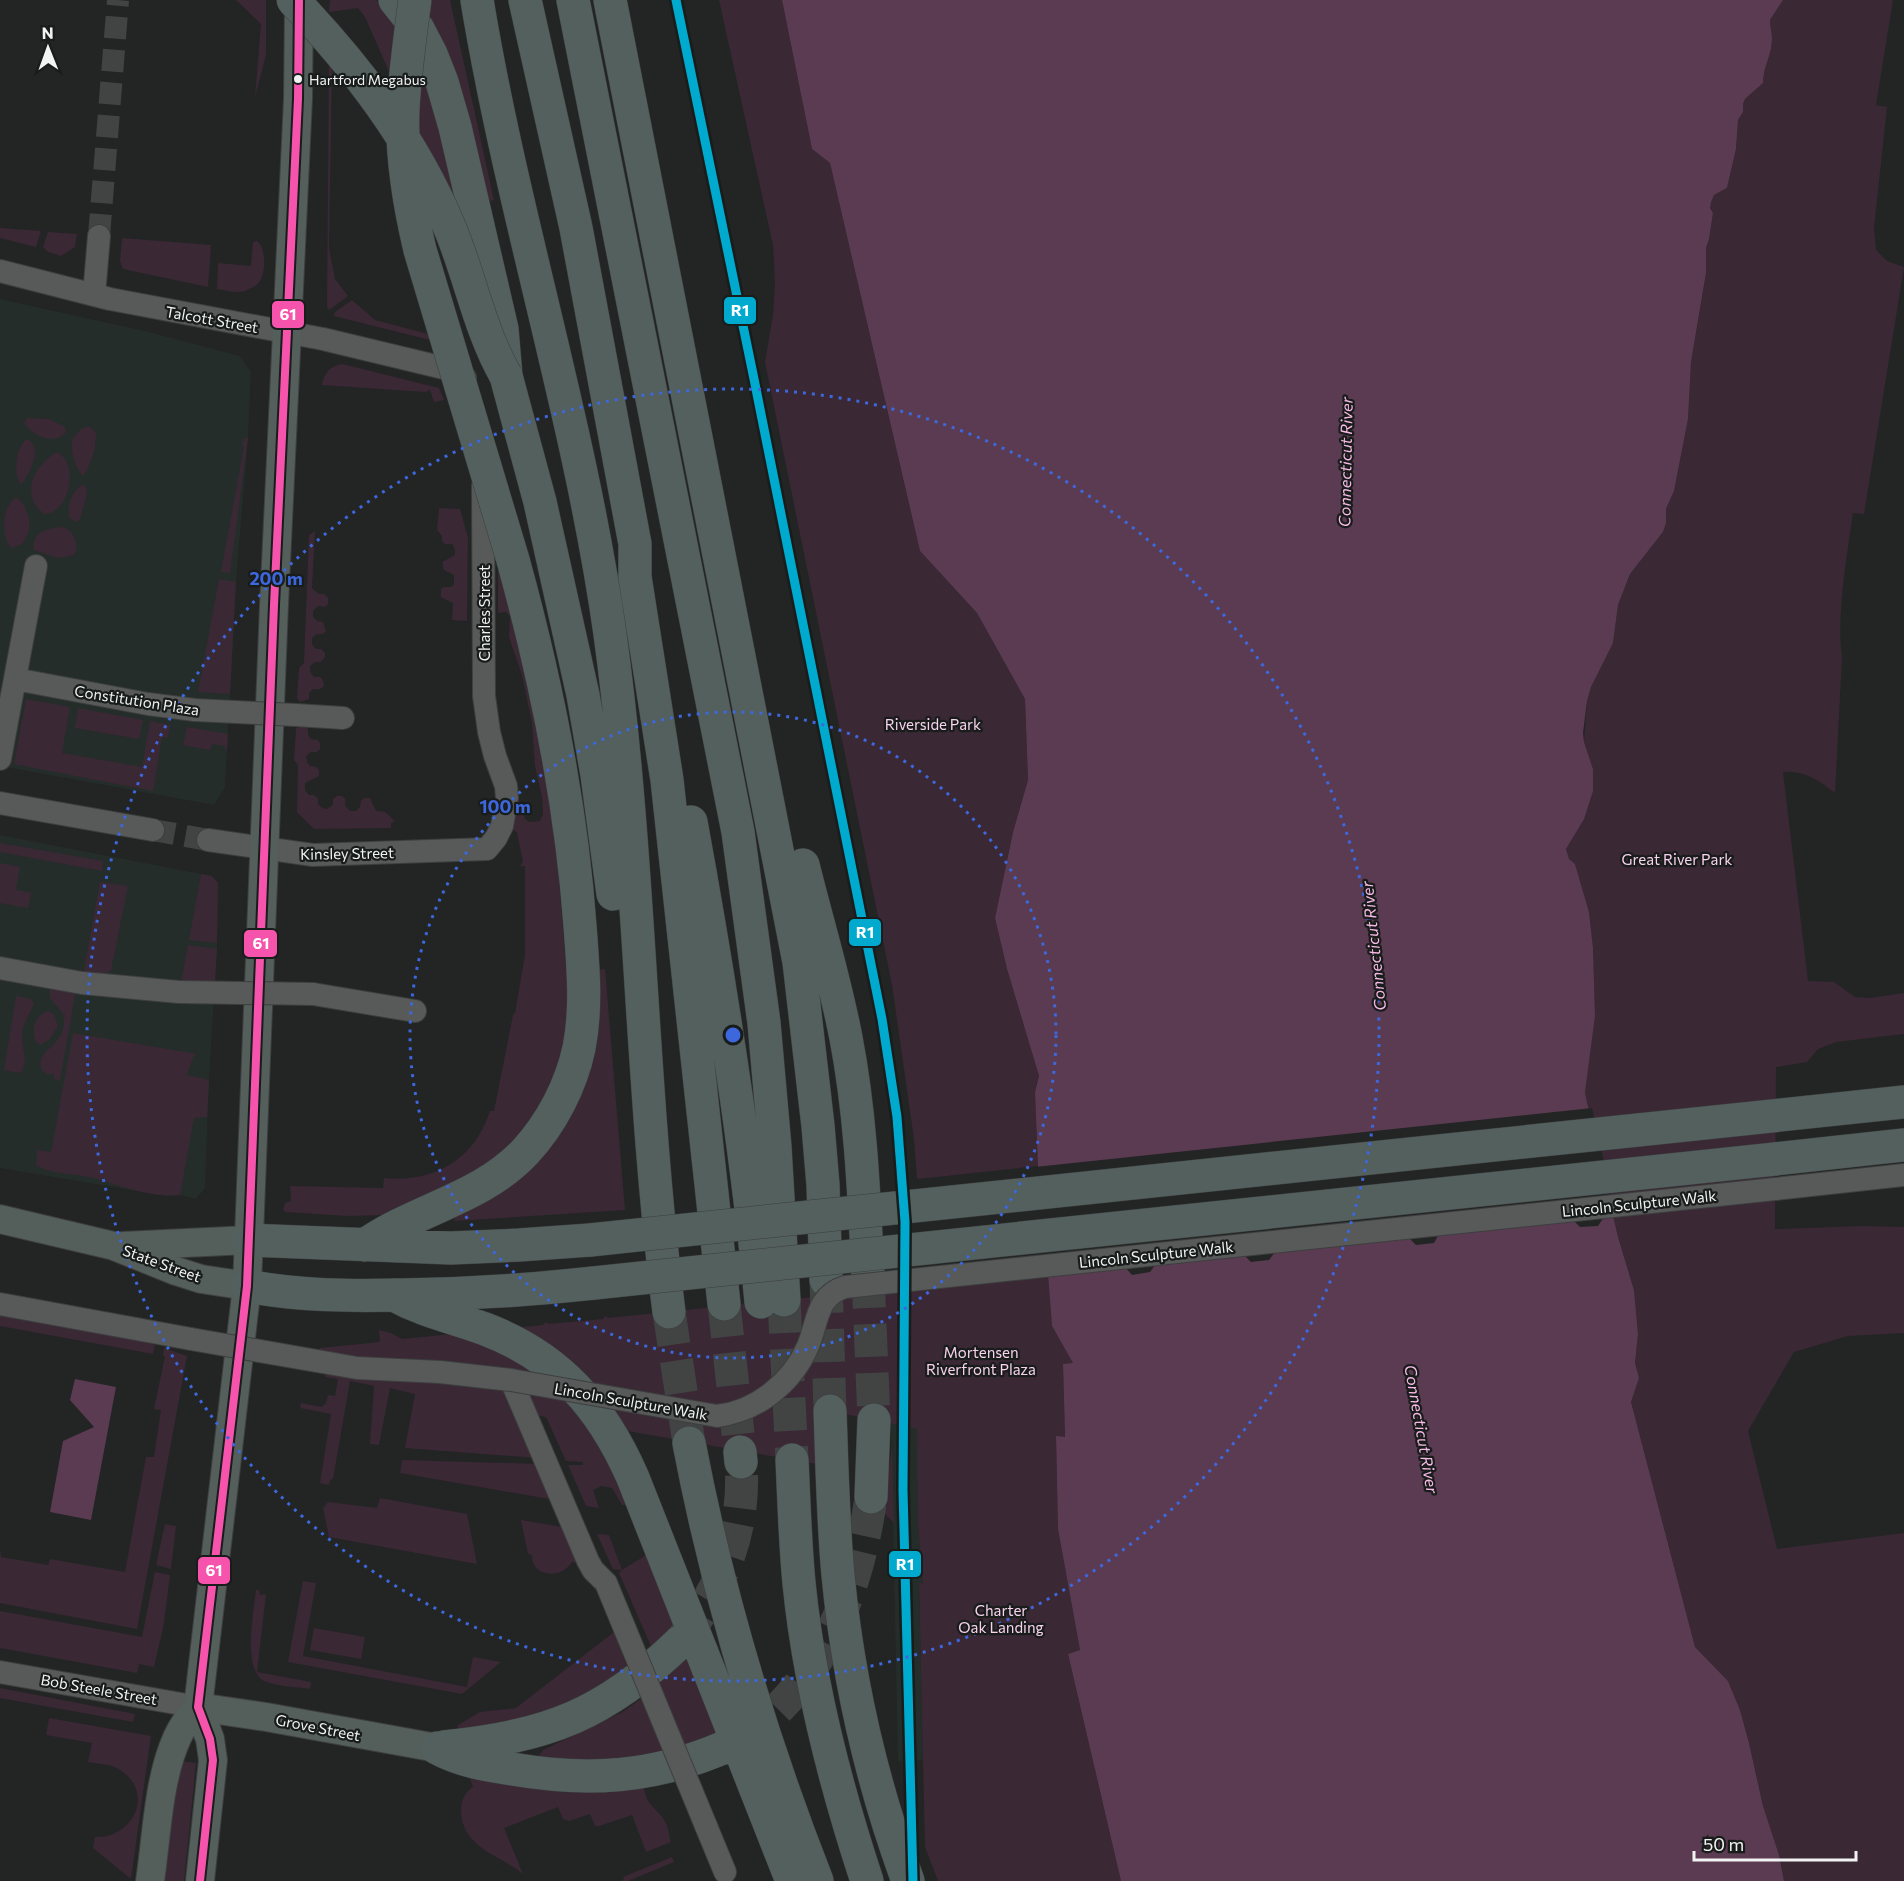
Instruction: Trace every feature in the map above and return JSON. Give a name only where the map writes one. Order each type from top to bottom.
[{"type":"highway","points":[[294,0],[361,77],[420,166],[450,228],[489,342],[506,376]]},
{"type":"highway","points":[[395,0],[418,29],[435,64],[449,103],[502,329],[506,376],[562,598],[591,736],[614,904],[633,1081],[639,1111],[651,1148]]},
{"type":"highway","points":[[365,1245],[398,1224],[470,1193],[493,1179],[515,1161],[536,1138],[559,1103],[579,1049],[583,1014],[579,911],[568,817],[550,711],[513,560],[420,250],[410,207],[403,149],[403,111],[415,0]]},
{"type":"highway","points":[[477,0],[493,85],[576,451],[597,557],[626,769],[651,1148],[669,1312]]},
{"type":"highway","points":[[525,0],[576,228],[635,544],[635,578],[666,780],[724,1304]]},
{"type":"highway","points":[[573,0],[740,844],[764,1023],[775,1147],[773,1301],[751,1202],[719,978],[647,576],[635,544]]},
{"type":"highway","points":[[610,0],[789,901],[806,1009],[823,1185],[826,1280]]},
{"type":"highway","points":[[759,752],[774,775],[788,809],[846,1038],[861,1150],[868,1275]]},
{"type":"highway","points":[[248,1240],[473,1247],[590,1240],[1904,1102]]},
{"type":"highway","points":[[247,1286],[308,1294],[394,1295],[500,1291],[1904,1145]]},
{"type":"highway","points":[[394,1295],[429,1312],[493,1332],[528,1349],[550,1364],[576,1387],[607,1427],[633,1478],[792,1881]]},
{"type":"highway","points":[[830,1411],[836,1547],[846,1631],[869,1752],[886,1815],[908,1881]]},
{"type":"highway","points":[[871,1497],[874,1420]]},
{"type":"highway","points":[[689,1443],[710,1544],[738,1652],[779,1780],[817,1881]]},
{"type":"highway","points":[[783,1459],[809,1651],[831,1760],[867,1881]]},
{"type":"highway","points":[[437,1748],[506,1739],[546,1729],[573,1719],[627,1688],[662,1660],[681,1641]]},
{"type":"highway","points":[[437,1748],[458,1758],[482,1764],[553,1775],[590,1777],[624,1775],[661,1769],[705,1756],[725,1747]]},
{"type":"main road","points":[[200,1881],[213,1760],[210,1739],[198,1707],[247,1286],[298,99],[299,0]]},
{"type":"main road","name":"State Street","points":[[0,1219],[114,1246],[193,1276],[247,1286]]},
{"type":"main road","name":"State Street","points":[[114,1246],[248,1240]]},
{"type":"main road","points":[[150,1881],[164,1778],[170,1754],[178,1736],[198,1707]]},
{"type":"main road","name":"Grove Street","points":[[198,1707],[437,1748]]},
{"type":"street","points":[[94,295],[99,236]]},
{"type":"street","name":"Talcott Street","points":[[0,271],[145,307],[323,339],[459,374]]},
{"type":"street","name":"Charles Street","points":[[459,374],[472,388],[482,432],[484,696],[489,732],[506,786],[507,798],[502,826],[487,849]]},
{"type":"street","points":[[0,759],[36,566]]},
{"type":"street","name":"Constitution Plaza","points":[[15,679],[148,704],[195,710],[343,718]]},
{"type":"street","points":[[0,803],[153,830]]},
{"type":"street","name":"Kinsley Street","points":[[208,840],[313,855],[487,849]]},
{"type":"street","points":[[0,968],[82,983],[179,992],[313,994],[415,1011]]},
{"type":"street","name":"Lincoln Sculpture Walk","points":[[0,1304],[357,1368],[440,1372],[511,1380],[702,1415],[725,1415],[739,1412],[756,1404],[780,1385],[796,1368],[807,1348],[824,1300],[833,1292],[845,1287],[1904,1175]]},
{"type":"street","points":[[511,1380],[588,1561],[593,1570],[606,1583],[725,1872]]},
{"type":"street","name":"Bob Steele Street","points":[[0,1672],[198,1707]]},
{"type":"shaded area","points":[[0,299],[145,331],[240,356],[251,372],[236,582],[225,787],[214,805],[0,766]]},
{"type":"shaded area","points":[[0,835],[212,876],[218,883],[217,949],[205,1188],[196,1199],[0,1168]]},
{"type":"shaded area","points":[[891,1423],[918,1429],[918,1526],[923,1584],[919,1582],[923,1760],[898,1761]]},
{"type":"green space","points":[[236,0],[266,0],[266,55],[255,97],[261,24]]},
{"type":"green space","points":[[330,0],[376,0],[398,22],[391,76],[365,17],[358,8],[329,12]]},
{"type":"green space","points":[[429,0],[450,0],[494,200],[487,202],[424,26]]},
{"type":"green space","name":"Riverside Park","points":[[719,0],[782,0],[812,149],[830,163],[920,551],[977,613],[1025,699],[1028,780],[1013,832],[995,918],[1007,969],[1039,1076],[1035,1092],[1038,1166],[917,1179],[914,1139],[892,985],[765,362],[773,315],[775,282],[773,245]]},
{"type":"green space","name":"Great River Park","points":[[1783,0],[1893,0],[1876,105],[1887,107],[1874,228],[1876,250],[1887,261],[1904,267],[1864,514],[1853,513],[1845,566],[1840,623],[1842,657],[1835,793],[1805,775],[1783,772],[1808,981],[1834,982],[1855,997],[1870,998],[1904,993],[1904,1034],[1836,1042],[1818,1049],[1807,1062],[1776,1067],[1775,1229],[1904,1227],[1904,1333],[1848,1336],[1794,1352],[1748,1431],[1777,1549],[1904,1533],[1904,1881],[1784,1881],[1740,1710],[1728,1681],[1695,1647],[1631,1402],[1639,1378],[1635,1363],[1638,1334],[1634,1290],[1618,1237],[1585,1093],[1595,1016],[1593,948],[1589,912],[1575,864],[1569,859],[1566,849],[1572,839],[1593,769],[1584,742],[1587,701],[1591,687],[1613,643],[1618,605],[1630,574],[1663,532],[1666,523],[1666,509],[1674,491],[1688,419],[1691,362],[1706,273],[1706,248],[1713,213],[1710,202],[1714,195],[1727,188],[1736,149],[1738,120],[1743,112],[1745,99],[1763,83],[1772,45],[1770,20]]},
{"type":"green space","points":[[329,58],[332,65],[329,248],[335,279],[348,296],[329,310],[327,307]]},
{"type":"green space","points":[[419,63],[426,72],[460,210],[416,140]]},
{"type":"green space","points":[[0,228],[41,231],[36,247],[0,238]]},
{"type":"green space","points":[[48,232],[77,234],[75,247],[61,256],[48,252],[43,247]]},
{"type":"green space","points":[[122,238],[211,245],[208,287],[123,269],[120,261]]},
{"type":"green space","points":[[257,241],[262,249],[264,260],[259,283],[242,292],[217,289],[218,263],[251,266],[253,242]]},
{"type":"green space","points":[[352,300],[375,320],[432,335],[434,341],[334,316],[335,312]]},
{"type":"green space","points":[[342,364],[439,388],[444,400],[434,402],[430,390],[425,392],[322,385],[328,371]]},
{"type":"green space","points":[[27,418],[49,419],[65,427],[66,432],[56,438],[44,438],[28,428],[24,423]]},
{"type":"green space","points":[[90,427],[96,433],[96,439],[93,455],[83,476],[74,459],[72,440],[80,430]]},
{"type":"green space","points":[[244,438],[248,438],[230,573],[221,572],[244,446],[242,445]]},
{"type":"green space","points":[[27,439],[35,448],[34,460],[23,483],[20,483],[17,473],[18,453]]},
{"type":"green space","points":[[55,453],[59,453],[65,460],[70,478],[65,498],[52,512],[44,514],[32,499],[32,482],[41,466]]},
{"type":"green space","points":[[85,485],[87,493],[80,520],[76,522],[70,518],[69,505],[77,489]]},
{"type":"green space","points":[[15,498],[18,498],[26,509],[29,527],[22,544],[12,548],[6,538],[4,523],[7,508]]},
{"type":"green space","points":[[439,508],[460,509],[468,538],[467,621],[452,620],[453,603],[441,597],[441,589],[454,584],[454,575],[444,570],[442,562],[455,555],[455,549],[452,544],[445,544],[442,541],[442,536],[437,530]]},
{"type":"green space","points":[[61,527],[71,532],[74,537],[77,548],[74,555],[58,558],[34,550],[35,539],[41,533]]},
{"type":"green space","points":[[315,531],[312,588],[328,598],[328,604],[325,607],[318,606],[313,611],[313,617],[323,622],[326,631],[312,638],[312,644],[316,649],[321,649],[325,653],[325,657],[321,662],[315,662],[310,666],[310,672],[314,677],[320,677],[323,680],[324,686],[320,689],[313,689],[309,693],[309,699],[300,702],[297,698],[299,668],[304,663],[309,535]]},
{"type":"green space","points":[[498,566],[521,636],[555,832],[568,991],[567,1024],[553,1080],[538,1111],[516,1139],[483,1169],[383,1215],[348,1216],[286,1212],[283,1210],[285,1203],[291,1201],[290,1186],[383,1188],[384,1178],[419,1177],[450,1165],[474,1143],[490,1111],[494,1111],[525,955],[525,866],[520,866],[523,862],[517,832],[509,828],[517,794],[525,819],[529,822],[540,821],[543,814],[542,797],[535,766],[532,723],[522,675],[509,637],[510,617],[506,612],[498,613]]},
{"type":"green space","points":[[219,579],[236,582],[230,694],[198,692]]},
{"type":"green space","points":[[26,699],[70,707],[62,753],[142,767],[150,721],[170,725],[168,738],[162,737],[153,791],[14,764]]},
{"type":"green space","points":[[78,708],[143,720],[139,739],[75,728]]},
{"type":"green space","points":[[299,726],[308,729],[311,739],[318,740],[320,743],[320,749],[317,752],[311,752],[306,756],[310,766],[319,770],[319,776],[305,783],[305,790],[309,795],[314,795],[318,799],[318,804],[327,809],[333,805],[333,799],[342,796],[345,799],[345,806],[350,811],[356,811],[364,798],[370,798],[376,811],[385,812],[395,821],[391,823],[391,828],[314,829],[297,812],[298,765],[294,760],[296,729]]},
{"type":"green space","points":[[187,727],[228,734],[227,750],[225,746],[212,744],[210,750],[183,745]]},
{"type":"green space","points":[[0,843],[103,861],[102,871],[0,852]]},
{"type":"green space","points":[[0,863],[20,867],[16,890],[31,893],[28,908],[0,903]]},
{"type":"green space","points":[[201,874],[212,876],[218,883],[217,943],[189,940]]},
{"type":"green space","points":[[100,882],[128,886],[111,970],[106,974],[83,976]]},
{"type":"green space","points":[[188,945],[217,949],[215,981],[181,982]]},
{"type":"green space","points":[[605,969],[625,1210],[454,1221],[455,1218],[492,1194],[534,1157],[593,971]]},
{"type":"green space","points":[[49,984],[76,990],[60,1080],[54,1079],[54,1074],[47,1074],[41,1069],[43,1056],[57,1041],[64,1026],[64,1015],[50,998]]},
{"type":"green space","points":[[16,996],[31,999],[34,1003],[22,1030],[25,1059],[20,1073],[4,1070]]},
{"type":"green space","points":[[47,1011],[54,1014],[58,1026],[49,1040],[40,1045],[36,1042],[34,1028],[36,1020]]},
{"type":"green space","points":[[73,1033],[197,1054],[193,1057],[187,1075],[209,1080],[207,1117],[194,1118],[180,1195],[147,1193],[94,1178],[49,1171],[36,1165],[37,1150],[51,1152]]},
{"type":"green space","points":[[1048,1275],[1052,1326],[1074,1364],[1063,1364],[1065,1438],[1056,1437],[1058,1529],[1080,1650],[1068,1654],[1121,1881],[938,1881],[925,1847],[919,1582],[923,1584],[918,1526],[917,1429],[816,1408],[817,1464],[587,1424],[609,1464],[626,1505],[622,1505],[612,1488],[601,1486],[593,1490],[599,1508],[586,1506],[568,1465],[583,1465],[583,1462],[566,1461],[546,1417],[517,1412],[538,1458],[405,1448],[415,1394],[390,1388],[379,1445],[370,1444],[374,1386],[350,1381],[333,1479],[330,1480],[329,1485],[320,1483],[331,1414],[300,1408],[301,1403],[322,1407],[328,1395],[335,1396],[338,1379],[325,1377],[326,1370],[317,1369],[320,1348],[380,1342],[379,1330],[402,1339],[543,1325],[546,1322],[548,1324],[603,1319],[605,1316],[608,1318]]},
{"type":"green space","points":[[0,1309],[76,1323],[155,1345],[153,1354],[0,1326]]},
{"type":"green space","points":[[164,1348],[187,1356],[137,1629],[0,1603],[0,1549],[1,1557],[48,1565],[50,1559],[125,1572],[146,1457],[154,1457],[161,1410],[154,1409],[165,1356],[163,1356]]},
{"type":"green space","points":[[892,1444],[894,1523],[884,1513]]},
{"type":"green space","points":[[402,1460],[539,1464],[555,1500],[400,1473]]},
{"type":"green space","points":[[380,1498],[467,1514],[477,1564],[329,1537],[323,1508],[328,1502],[377,1508]]},
{"type":"green space","points":[[521,1520],[568,1528],[582,1564],[572,1562],[561,1571],[548,1574],[536,1568],[532,1555],[528,1554]]},
{"type":"green space","points":[[165,1524],[176,1526],[171,1569],[156,1565]]},
{"type":"green space","points":[[597,1534],[609,1535],[622,1570],[613,1569]]},
{"type":"green space","points":[[646,1555],[677,1629],[654,1653],[619,1573]]},
{"type":"green space","points":[[155,1572],[170,1575],[164,1623],[154,1667],[139,1664],[137,1673],[0,1648],[0,1611],[142,1637]]},
{"type":"green space","points":[[303,1581],[316,1583],[303,1656],[467,1687],[473,1657],[501,1662],[462,1694],[288,1662]]},
{"type":"green space","points":[[256,1590],[259,1590],[260,1595],[266,1594],[257,1672],[311,1682],[310,1689],[269,1683],[257,1675],[251,1652]]},
{"type":"green space","points":[[314,1628],[365,1637],[361,1659],[310,1650]]},
{"type":"green space","points":[[614,1632],[630,1674],[543,1719],[458,1730],[458,1725],[480,1712],[516,1708]]},
{"type":"green space","points":[[687,1655],[721,1739],[622,1765],[539,1755],[543,1750],[621,1713],[653,1690]]},
{"type":"green space","points":[[0,1688],[135,1714],[133,1722],[0,1698]]},
{"type":"green space","points":[[49,1718],[151,1736],[131,1879],[93,1848],[95,1837],[109,1836],[120,1830],[135,1813],[138,1801],[131,1779],[109,1765],[88,1762],[92,1743],[46,1735]]},
{"type":"green space","points":[[180,1761],[196,1763],[184,1881],[164,1881]]},
{"type":"green space","points":[[470,1778],[581,1792],[607,1793],[644,1787],[647,1799],[666,1823],[671,1842],[646,1852],[632,1815],[595,1826],[590,1814],[569,1821],[563,1819],[558,1807],[504,1828],[523,1874],[484,1849],[468,1834],[463,1824],[461,1811],[467,1792],[473,1787]]},
{"type":"green space","points":[[672,1857],[674,1862],[628,1881],[621,1881],[624,1880],[623,1877]]},
{"type":"water","name":"Connecticut River","points":[[782,0],[1783,0],[1770,20],[1772,45],[1763,83],[1745,99],[1743,112],[1738,120],[1736,149],[1727,188],[1714,195],[1711,202],[1710,208],[1713,213],[1706,248],[1706,273],[1691,362],[1688,419],[1674,491],[1666,509],[1666,523],[1663,532],[1630,574],[1618,605],[1613,643],[1591,687],[1583,733],[1593,769],[1593,791],[1584,819],[1566,849],[1569,859],[1575,864],[1589,912],[1593,948],[1595,1016],[1585,1093],[1618,1237],[1634,1290],[1638,1334],[1635,1363],[1639,1378],[1631,1402],[1695,1647],[1728,1681],[1740,1710],[1784,1881],[1121,1881],[1068,1654],[1080,1650],[1058,1529],[1056,1436],[1065,1437],[1063,1364],[1073,1363],[1052,1326],[1048,1275],[1057,1274],[1038,1166],[1035,1092],[1039,1076],[1007,969],[995,918],[1013,832],[1028,780],[1025,699],[977,613],[920,551],[830,163],[812,149]]},
{"type":"water","points":[[75,1379],[116,1387],[91,1520],[50,1512],[63,1441],[94,1427],[70,1400]]},
{"type":"pier","points":[[1592,1108],[1616,1216],[1604,1217],[1598,1226],[1580,1227],[1573,1220],[1439,1234],[1434,1243],[1416,1245],[1408,1237],[1275,1252],[1269,1260],[1251,1262],[1244,1255],[1156,1264],[1150,1272],[1132,1275],[1125,1267],[1054,1271],[1035,1167]]},
{"type":"tunnel","points":[[99,236],[118,0]]},
{"type":"tunnel","points":[[153,830],[208,840]]},
{"type":"tunnel","points":[[868,1275],[874,1420]]},
{"type":"tunnel","points":[[826,1280],[830,1411]]},
{"type":"tunnel","points":[[784,1300],[792,1460]]},
{"type":"tunnel","points":[[724,1304],[740,1452]]},
{"type":"tunnel","points":[[669,1312],[689,1443]]},
{"type":"tunnel","points":[[681,1641],[708,1600],[728,1557],[740,1511],[741,1462]]},
{"type":"tunnel","points":[[740,1740],[769,1718],[793,1692],[814,1664],[831,1633],[857,1567],[871,1497]]},
{"type":"transit line","name":"61","points":[[200,1881],[213,1760],[210,1739],[198,1707],[247,1286],[274,605],[298,99],[299,0]]},
{"type":"transit line","name":"R1","points":[[676,0],[882,1019],[897,1117],[905,1222],[903,1490],[913,1881]]},
{"type":"place","name":"Hartford Megabus","points":[[298,79]]},
{"type":"park label","name":"Mortensen Riverfront Plaza","points":[[981,1360]]},
{"type":"park label","name":"Charter Oak Landing","points":[[1001,1618]]}]
